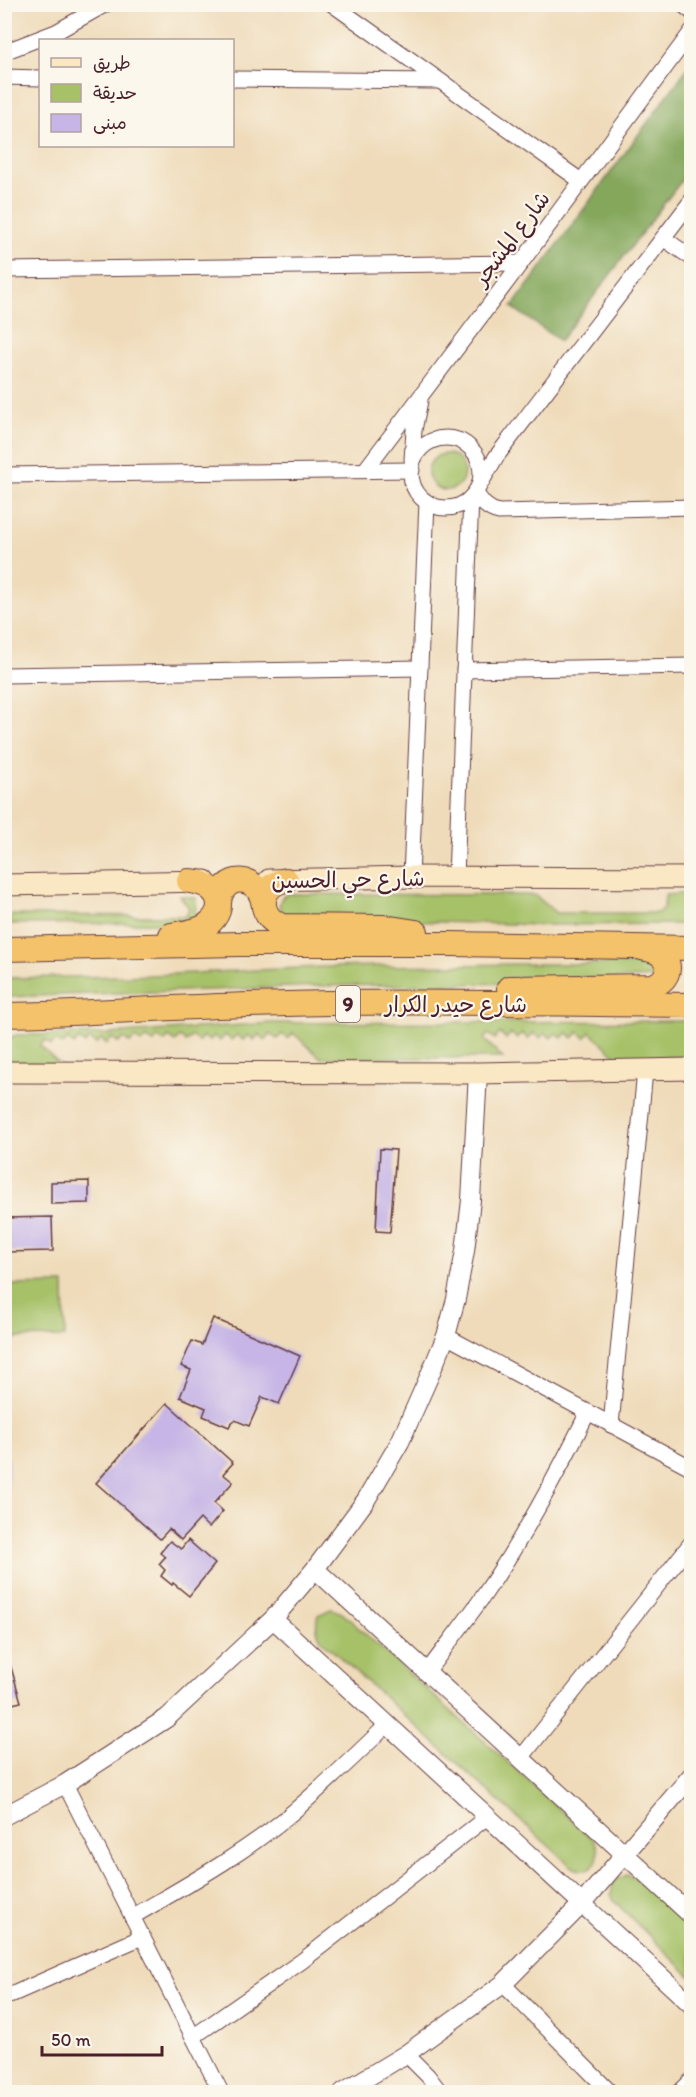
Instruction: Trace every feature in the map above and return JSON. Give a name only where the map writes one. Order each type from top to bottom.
[{"type":"highway","points":[[264,906],[269,888],[286,880]]},
{"type":"highway","points":[[189,881],[208,885],[214,891],[219,903]]},
{"type":"highway","points":[[123,946],[202,928],[213,919],[221,893],[225,888],[242,881],[259,889],[269,918],[282,926],[367,926],[400,929],[434,937],[450,944]]},
{"type":"highway","points":[[4,949],[450,944],[692,948]]},
{"type":"highway","points":[[443,1003],[459,995],[491,989],[659,984],[667,973],[666,959],[654,951],[642,948]]},
{"type":"highway","name":"شارع حيدر الكرار","points":[[4,1015],[77,1014],[250,1005],[443,1003],[692,1005]]},
{"type":"highway","points":[[4,1026],[31,1026],[58,1022],[77,1014]]},
{"type":"main road","name":"شارع حي الحسين","points":[[4,885],[411,877],[692,878]]},
{"type":"main road","points":[[4,1072],[477,1073],[692,1070]]},
{"type":"street","points":[[4,52],[56,32],[106,4]]},
{"type":"street","points":[[332,4],[581,181]]},
{"type":"street","points":[[682,4],[692,12]]},
{"type":"street","name":"شارع المشجر","points":[[365,470],[692,31]]},
{"type":"street","points":[[4,77],[39,78]]},
{"type":"street","points":[[234,80],[440,81]]},
{"type":"street","points":[[421,395],[414,430],[412,468],[415,487],[427,502],[435,506],[454,507],[475,492],[496,457],[692,200]]},
{"type":"street","points":[[663,238],[692,258]]},
{"type":"street","points":[[4,270],[521,263]]},
{"type":"street","points":[[412,468],[422,447],[441,438],[452,438],[471,448],[481,467],[481,477],[475,492],[464,670],[456,877]]},
{"type":"street","points":[[4,475],[412,468]]},
{"type":"street","points":[[475,492],[490,510],[499,512],[692,507]]},
{"type":"street","points":[[411,877],[427,502]]},
{"type":"street","points":[[464,670],[692,666]]},
{"type":"street","points":[[4,675],[420,668]]},
{"type":"street","points":[[611,1425],[645,1071]]},
{"type":"street","points":[[4,1816],[65,1784],[167,1718],[273,1620],[315,1569],[366,1500],[400,1442],[446,1336],[465,1251],[471,1200],[477,1073]]},
{"type":"street","points":[[446,1336],[692,1468]]},
{"type":"street","points":[[427,1672],[484,1594],[525,1530],[558,1473],[588,1412]]},
{"type":"street","points":[[521,1758],[692,1542]]},
{"type":"street","points":[[315,1569],[692,1916]]},
{"type":"street","points":[[273,1620],[692,2005]]},
{"type":"street","points":[[132,1917],[227,1860],[286,1818],[388,1724]]},
{"type":"street","points":[[343,2092],[406,2054],[503,1984],[582,1904],[692,1775]]},
{"type":"street","points":[[65,1784],[193,2037],[216,2091]]},
{"type":"street","points":[[193,2037],[302,1961],[487,1817]]},
{"type":"street","points":[[4,1998],[142,1937]]},
{"type":"street","points":[[503,1984],[610,2092]]},
{"type":"street","points":[[406,2054],[440,2092]]},
{"type":"street","points":[[682,2092],[692,2082]]},
{"type":"green space","points":[[691,63],[691,168],[560,341],[512,307]]},
{"type":"green space","points":[[446,454],[459,459],[464,472],[459,485],[446,490],[433,485],[428,472],[433,459]]},
{"type":"green space","points":[[691,893],[692,924],[541,925],[297,918],[284,914],[279,905],[282,897],[288,894],[535,895],[556,913],[658,913],[664,907],[665,895]]},
{"type":"green space","points":[[180,896],[196,898],[195,923],[5,924],[4,915],[186,916],[189,908]]},
{"type":"green space","points":[[641,964],[655,967],[657,972],[656,977],[526,983],[320,986],[5,997],[4,978],[130,976],[322,967]]},
{"type":"green space","points":[[691,1021],[691,1058],[617,1057],[590,1032],[585,1038],[579,1032],[573,1038],[567,1032],[562,1038],[556,1033],[551,1038],[545,1033],[540,1038],[534,1033],[528,1039],[522,1033],[517,1039],[511,1033],[506,1039],[500,1033],[495,1039],[488,1034],[484,1039],[503,1058],[321,1058],[293,1033],[288,1039],[282,1034],[277,1039],[270,1034],[265,1040],[259,1034],[254,1040],[248,1035],[243,1040],[237,1035],[231,1040],[225,1035],[220,1041],[214,1036],[209,1041],[203,1036],[198,1042],[192,1036],[186,1042],[180,1037],[175,1042],[169,1037],[164,1042],[158,1037],[153,1043],[146,1037],[141,1043],[135,1038],[130,1043],[124,1038],[119,1043],[112,1038],[107,1044],[101,1039],[96,1044],[90,1039],[85,1044],[79,1039],[74,1045],[68,1039],[62,1045],[56,1040],[51,1045],[45,1040],[40,1046],[60,1065],[5,1060],[5,1039],[17,1035],[108,1034],[273,1023]]},
{"type":"green space","points":[[64,1284],[65,1337],[5,1338],[5,1285]]},
{"type":"green space","points":[[331,1609],[342,1613],[594,1840],[598,1854],[594,1865],[585,1870],[571,1866],[322,1641],[317,1628],[318,1615]]},
{"type":"green space","points":[[627,1875],[638,1879],[691,1930],[691,1977],[614,1901],[611,1894],[614,1880]]},
{"type":"building","points":[[380,1149],[396,1150],[390,1232],[376,1231]]},
{"type":"building","points":[[89,1181],[89,1203],[51,1204],[51,1182]]},
{"type":"building","points":[[52,1217],[53,1251],[4,1252],[4,1218]]},
{"type":"building","points":[[213,1318],[300,1356],[279,1404],[262,1397],[249,1426],[235,1420],[229,1427],[203,1416],[206,1408],[180,1397],[191,1370],[181,1366],[192,1341],[202,1345]]},
{"type":"building","points":[[167,1403],[233,1463],[223,1474],[233,1482],[214,1503],[223,1511],[209,1528],[200,1519],[181,1540],[169,1529],[160,1539],[96,1483]]},
{"type":"building","points":[[4,1457],[9,1457],[8,1491],[4,1491]]},
{"type":"building","points":[[188,1540],[215,1564],[189,1596],[161,1576],[165,1570],[159,1564],[165,1557],[160,1553],[170,1541],[181,1549]]},
{"type":"building","points":[[4,1643],[21,1702],[4,1706]]}]
